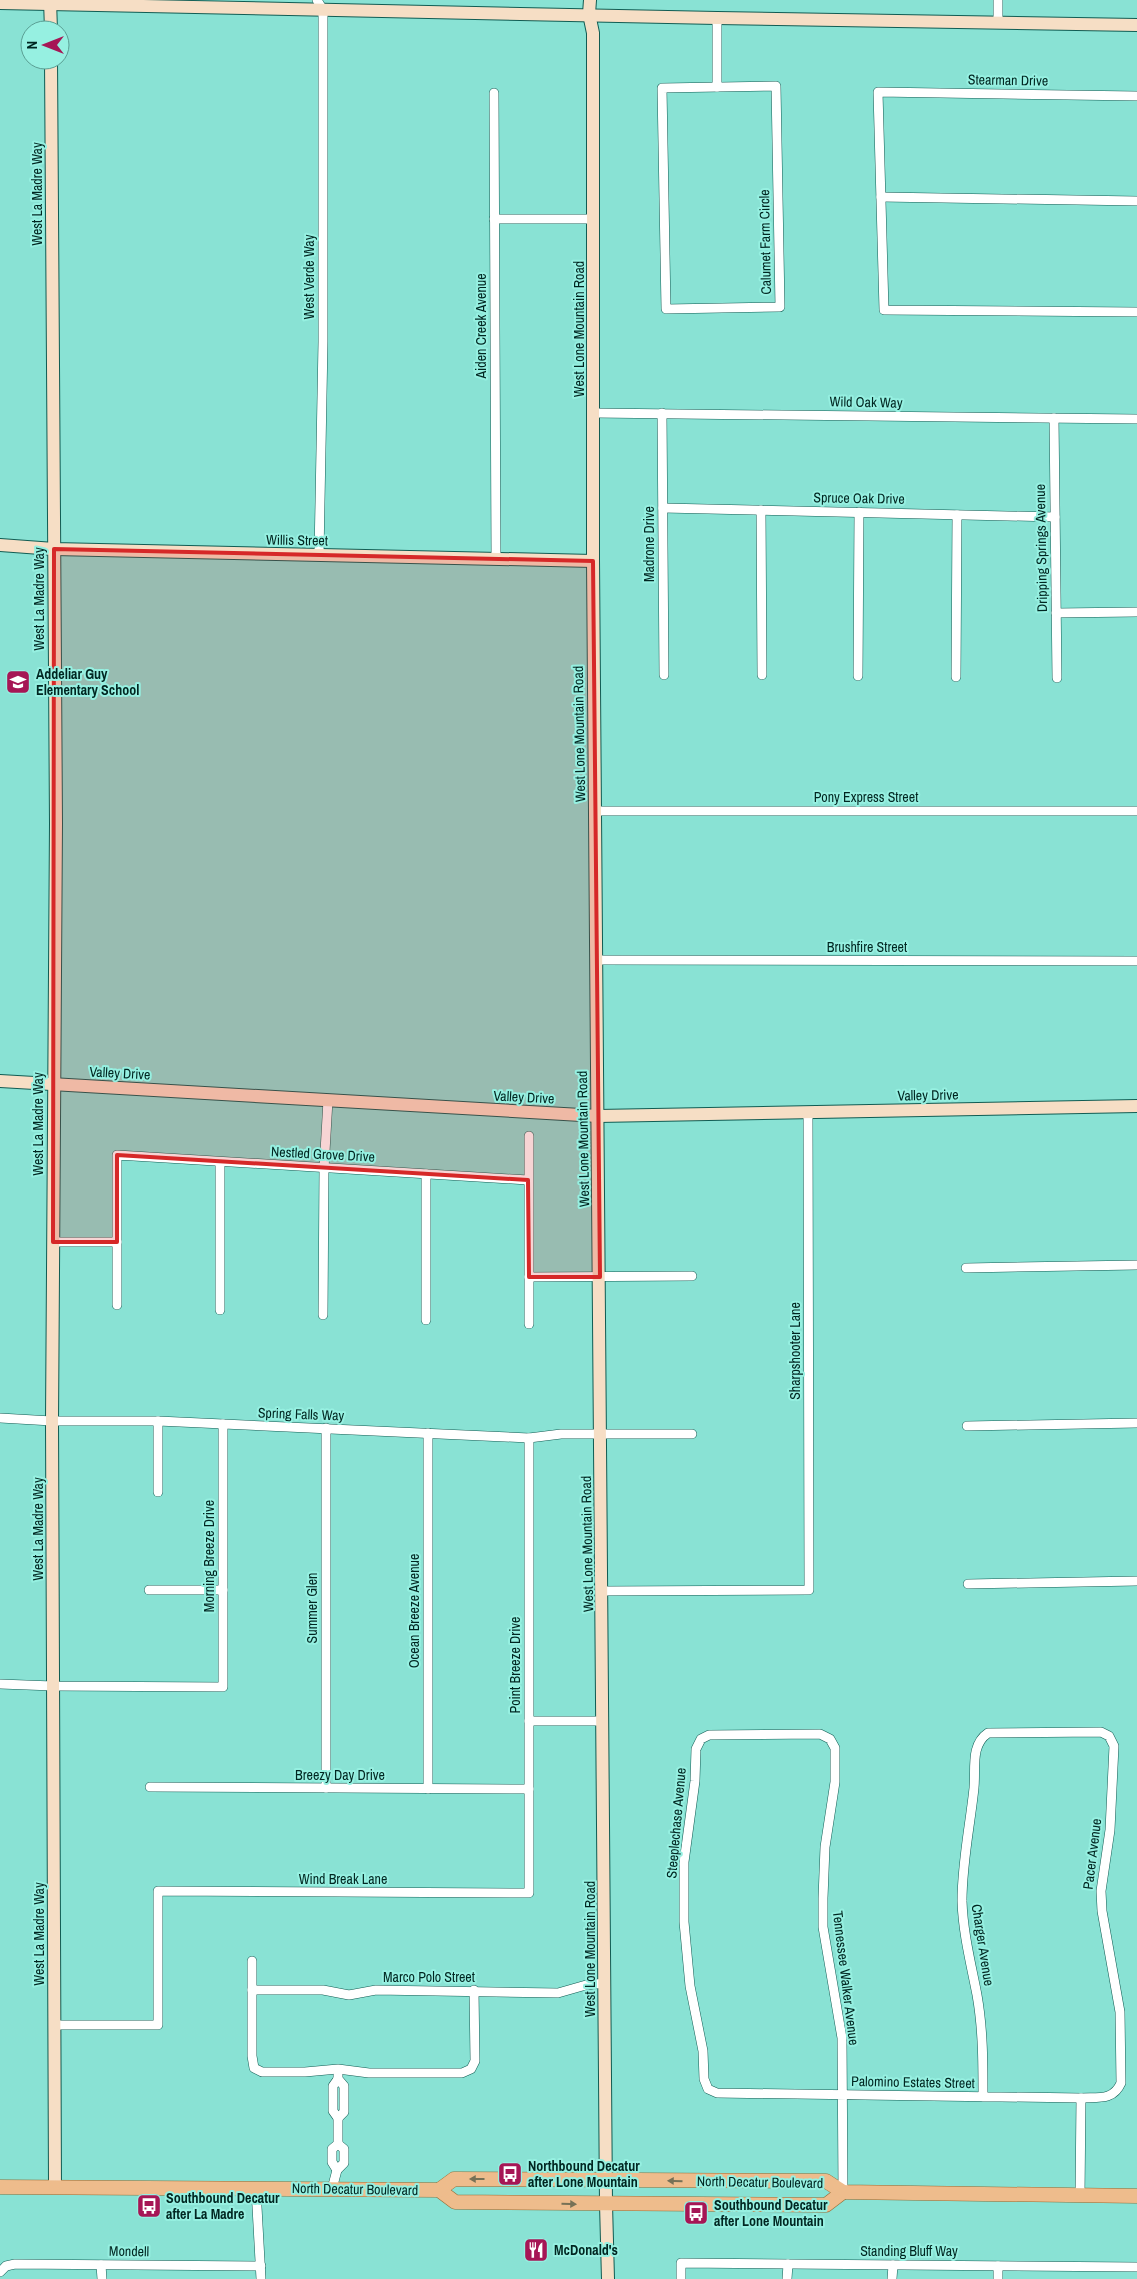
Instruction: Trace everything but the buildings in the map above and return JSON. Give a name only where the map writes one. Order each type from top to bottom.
[{"type":"main road","name":"North Decatur Boulevard","points":[[439,2190],[454,2179],[606,2179],[826,2181],[843,2192],[1137,2196]]},
{"type":"main road","name":"North Decatur Boulevard","points":[[0,2187],[439,2190],[455,2202],[606,2204],[826,2205],[843,2192]]},
{"type":"street","name":"West Lone Mountain Road","points":[[590,0],[589,14],[593,33],[593,561],[608,2279]]},
{"type":"street","points":[[998,0],[998,23]]},
{"type":"street","points":[[0,2],[320,5],[717,18],[1137,25]]},
{"type":"street","points":[[50,2],[51,20]]},
{"type":"street","name":"West Verde Way","points":[[319,555],[323,342],[320,5]]},
{"type":"street","points":[[717,18],[717,87]]},
{"type":"street","name":"West La Madre Way","points":[[51,70],[56,832],[52,1421],[55,2187]]},
{"type":"street","name":"Calumet Farm Circle","points":[[776,86],[780,307],[666,309],[662,88],[717,87],[776,86]]},
{"type":"street","name":"Stearman Drive","points":[[881,197],[878,92],[1137,96]]},
{"type":"street","name":"Aiden Creek Avenue","points":[[494,94],[496,559]]},
{"type":"street","points":[[1137,202],[881,197],[884,310],[1137,312]]},
{"type":"street","points":[[494,219],[594,219]]},
{"type":"street","name":"Wild Oak Way","points":[[594,413],[1137,418]]},
{"type":"street","name":"Madrone Drive","points":[[662,413],[664,675]]},
{"type":"street","name":"Dripping Springs Avenue","points":[[1054,418],[1056,678]]},
{"type":"street","name":"Spruce Oak Drive","points":[[663,508],[1055,517]]},
{"type":"street","points":[[761,510],[762,675]]},
{"type":"street","points":[[858,676],[859,512]]},
{"type":"street","points":[[956,677],[957,515]]},
{"type":"street","name":"Willis Street","points":[[0,545],[54,549],[593,561]]},
{"type":"street","points":[[1056,613],[1137,612]]},
{"type":"street","name":"Pony Express Street","points":[[595,811],[1137,811]]},
{"type":"street","name":"Brushfire Street","points":[[597,960],[1137,961]]},
{"type":"street","name":"Valley Drive","points":[[0,1081],[598,1116],[1137,1106]]},
{"type":"street","points":[[323,1315],[324,1169],[328,1100]]},
{"type":"street","name":"Sharpshooter Lane","points":[[602,1591],[809,1590],[808,1112]]},
{"type":"street","points":[[529,1136],[529,1324]]},
{"type":"street","name":"Nestled Grove Drive","points":[[117,1242],[117,1155],[528,1180]]},
{"type":"street","points":[[220,1162],[220,1310]]},
{"type":"street","points":[[426,1174],[426,1320]]},
{"type":"street","points":[[53,1242],[117,1242],[117,1305]]},
{"type":"street","points":[[966,1268],[1137,1265]]},
{"type":"street","points":[[529,1277],[692,1276]]},
{"type":"street","name":"Spring Falls Way","points":[[0,1418],[52,1421],[158,1421],[529,1438],[561,1434],[692,1434]]},
{"type":"street","points":[[158,1421],[158,1492]]},
{"type":"street","points":[[967,1426],[1137,1423]]},
{"type":"street","name":"Morning Breeze Drive","points":[[53,1686],[222,1687],[223,1424]]},
{"type":"street","name":"Summer Glen","points":[[326,1428],[326,1788]]},
{"type":"street","name":"Ocean Breeze Avenue","points":[[428,1433],[428,1789]]},
{"type":"street","name":"Point Breeze Drive","points":[[529,1438],[529,1893]]},
{"type":"street","points":[[968,1584],[1137,1581]]},
{"type":"street","points":[[149,1590],[223,1590]]},
{"type":"street","points":[[0,1684],[53,1686]]},
{"type":"street","points":[[529,1721],[603,1721]]},
{"type":"street","name":"Pacer Avenue","points":[[980,1738],[988,1733],[1101,1732],[1109,1736],[1114,1746],[1114,1778],[1110,1830],[1101,1891],[1102,1911],[1120,2012],[1121,2083],[1117,2093]]},
{"type":"street","name":"Steeplechase Avenue","points":[[708,2089],[704,2079],[703,2051],[690,1986],[684,1922],[684,1862],[695,1781],[696,1749],[701,1739],[710,1735],[820,1734],[830,1739]]},
{"type":"street","name":"Charger Avenue","points":[[980,1738],[976,1746],[974,1787],[964,1864],[962,1902],[967,1948],[977,1996],[982,2039],[983,2097]]},
{"type":"street","name":"Tennessee Walker Avenue","points":[[830,1739],[835,1748],[835,1782],[825,1847],[823,1917],[842,2038],[843,2192]]},
{"type":"street","name":"Breezy Day Drive","points":[[150,1787],[529,1789]]},
{"type":"street","name":"Wind Break Lane","points":[[54,2024],[158,2025],[158,1891],[529,1893]]},
{"type":"street","points":[[252,1961],[252,2056],[254,2068],[262,2072],[338,2069],[388,2074],[462,2073],[471,2069],[475,2061],[474,1990]]},
{"type":"street","name":"Marco Polo Street","points":[[252,1990],[322,1990],[349,1995],[376,1990],[474,1990],[558,1993],[586,1985],[605,1983]]},
{"type":"street","points":[[332,2189],[337,2170],[344,2163],[344,2149],[338,2144],[338,2118],[333,2111],[333,2086],[338,2080],[338,2069]]},
{"type":"street","name":"Palomino Estates Street","points":[[708,2089],[717,2093],[1081,2098],[1109,2097],[1117,2093]]},
{"type":"street","points":[[1080,2196],[1081,2098]]},
{"type":"street","points":[[256,2189],[262,2279]]},
{"type":"street","name":"Standing Bluff Way","points":[[682,2279],[681,2263],[1137,2267]]},
{"type":"street","name":"Mondell","points":[[0,2272],[6,2266],[15,2264],[261,2266]]},
{"type":"street","points":[[101,2264],[102,2279]]},
{"type":"street","points":[[787,2279],[788,2264]]},
{"type":"street","points":[[892,2279],[893,2265]]},
{"type":"street","points":[[998,2266],[998,2279]]},
{"type":"highlighted area","points":[[54,549],[593,561],[600,1277],[529,1277],[528,1180],[117,1155],[117,1242],[53,1242]]},
{"type":"place","name":"Addeliar Guy Elementary School","points":[[18,682]]},
{"type":"place","name":"Northbound Decatur after Lone Mountain","points":[[510,2174]]},
{"type":"place","name":"Southbound Decatur after La Madre","points":[[149,2206]]},
{"type":"place","name":"Southbound Decatur after Lone Mountain","points":[[696,2213]]},
{"type":"place","name":"McDonald's","points":[[536,2250]]}]
